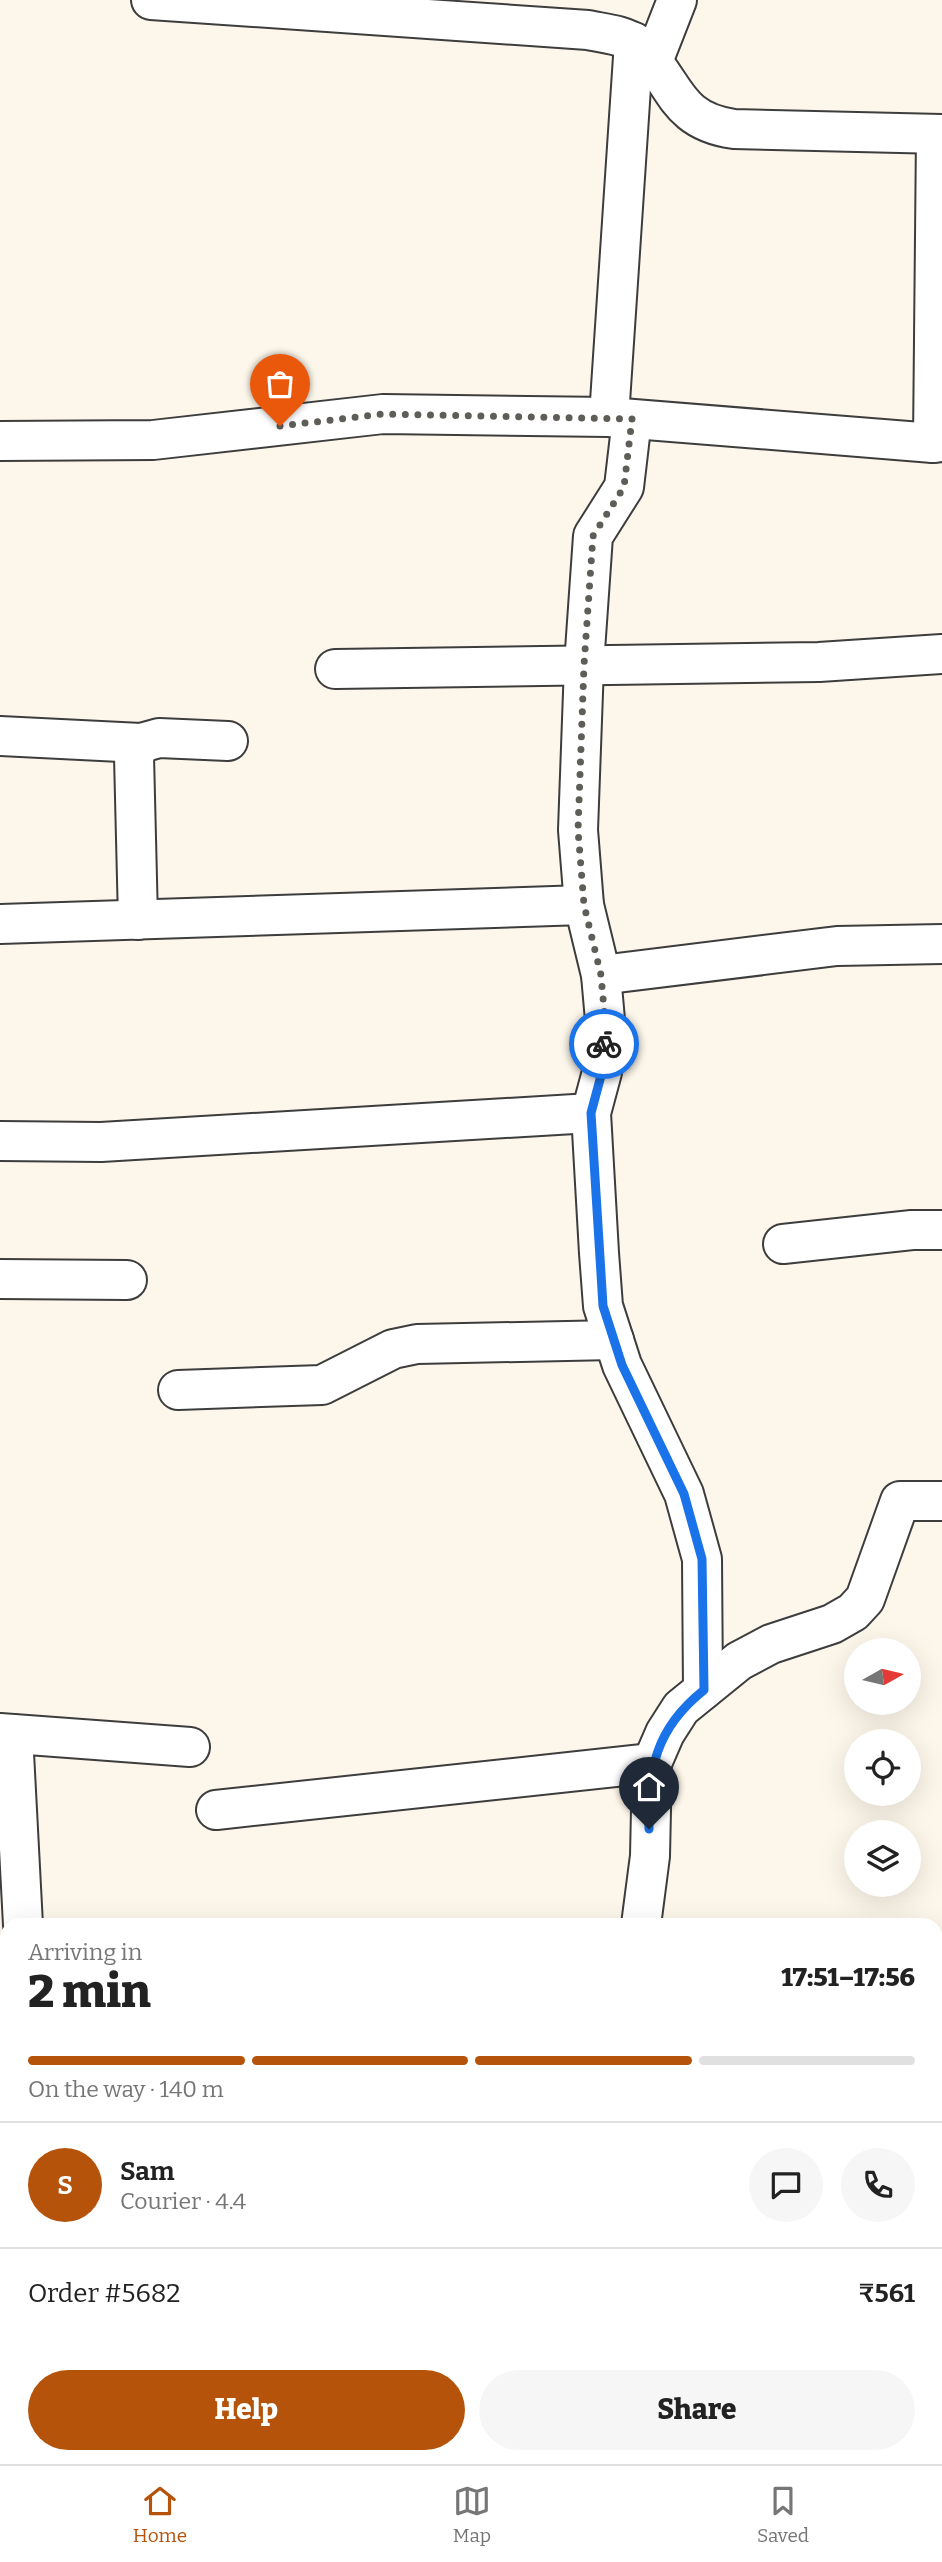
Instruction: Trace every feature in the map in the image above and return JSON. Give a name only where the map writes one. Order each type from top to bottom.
[{"type":"street","points":[[0,441],[153,440],[383,414],[621,418],[938,443],[939,134],[734,130],[709,126],[690,112],[643,53],[588,30],[151,0]]},
{"type":"street","points":[[677,0],[643,53],[621,418],[624,487],[593,536],[584,665],[578,830],[584,905],[601,975],[605,1020],[602,1072],[591,1113],[603,1306],[622,1365],[684,1494],[702,1559],[704,1690]]},
{"type":"street","points":[[335,669],[819,662],[942,654]]},
{"type":"street","points":[[0,736],[141,743],[159,738],[228,741]]},
{"type":"street","points":[[138,919],[133,778],[134,756],[141,743]]},
{"type":"street","points":[[0,924],[584,905]]},
{"type":"street","points":[[601,975],[837,946],[942,944]]},
{"type":"street","points":[[0,1140],[101,1142],[591,1113]]},
{"type":"street","points":[[783,1244],[912,1230],[942,1230]]},
{"type":"street","points":[[0,1279],[127,1280]]},
{"type":"street","points":[[178,1390],[322,1385],[393,1349],[417,1344],[614,1340]]},
{"type":"street","points":[[642,1918],[650,1856],[652,1763],[665,1733],[681,1708],[739,1661],[771,1644],[832,1624],[853,1612],[865,1599],[900,1501],[942,1501]]},
{"type":"street","points":[[22,1918],[6,1733],[190,1747]]},
{"type":"street","points":[[216,1810],[652,1763]]},
{"type":"way so far","points":[[280,426],[383,414],[632,419],[624,487],[593,536],[584,665],[578,830],[584,905],[601,975],[604,1044]]},
{"type":"route","points":[[604,1044],[602,1072],[591,1113],[603,1306],[622,1365],[684,1494],[702,1559],[704,1690],[681,1708],[665,1733],[652,1763],[649,1829]]}]
